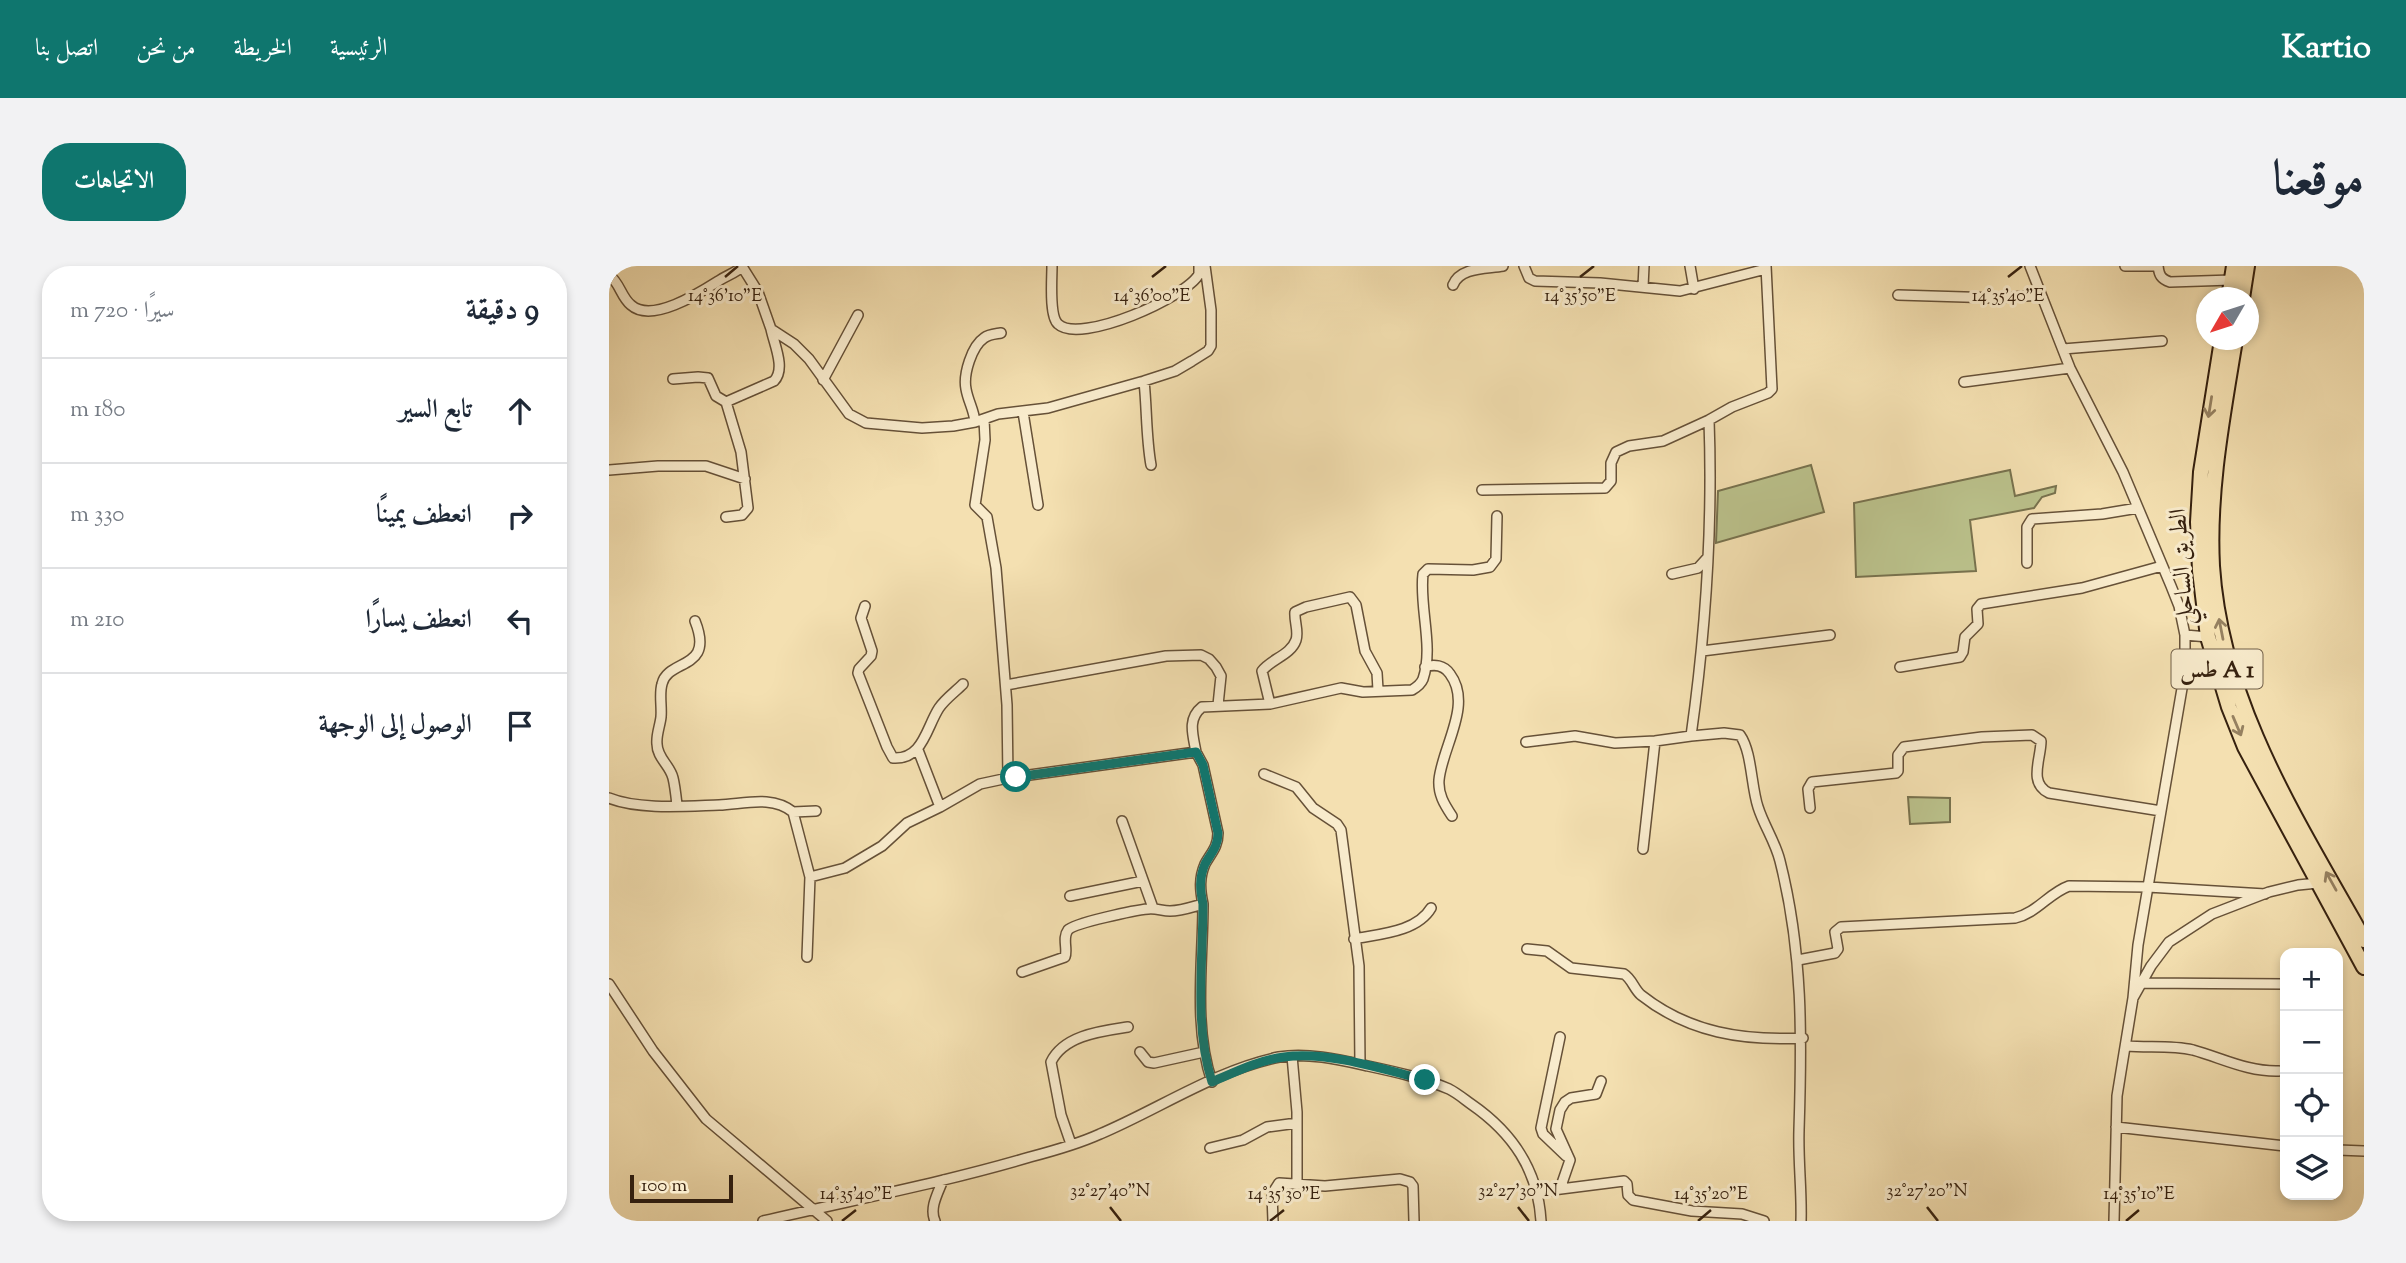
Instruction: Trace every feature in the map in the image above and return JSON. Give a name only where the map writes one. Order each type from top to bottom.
[{"type":"highway","points":[[2244,287],[2247,266]]},
{"type":"highway","name":"الطريق الساحلي","points":[[2220,350],[2201,472],[2197,522],[2200,572],[2209,637],[2229,707],[2245,747],[2364,967]]},
{"type":"highway","name":"الطريق الساحلي","points":[[2233,350],[2218,442],[2214,495],[2212,565],[2219,623],[2238,694],[2267,764],[2364,940]]},
{"type":"street","points":[[1052,266],[1054,317],[1061,326],[1070,330],[1115,322],[1154,305],[1194,281],[1199,274],[1199,266]]},
{"type":"street","points":[[771,329],[795,344],[849,414],[866,423],[922,428],[979,420],[998,414],[1048,408],[1144,381],[1175,371],[1201,356],[1211,346],[1211,310],[1205,266]]},
{"type":"street","points":[[1453,285],[1462,272],[1503,266]]},
{"type":"street","points":[[1482,491],[1605,488],[1611,481],[1611,464],[1616,452],[1629,446],[1663,441],[1772,389],[1766,267],[1680,291],[1600,283],[1535,281],[1529,278],[1524,266]]},
{"type":"street","points":[[1643,287],[1644,266]]},
{"type":"street","points":[[1689,266],[1694,289]]},
{"type":"street","points":[[2029,266],[2070,368],[2123,472],[2179,606],[2185,635],[2185,671],[2148,887],[2117,1096],[2115,1221]]},
{"type":"street","points":[[2125,266],[2157,266],[2159,275],[2170,282],[2233,273]]},
{"type":"street","points":[[609,275],[618,284],[630,305],[640,311],[656,311],[682,302],[743,267],[758,292],[771,329],[780,369],[774,381],[726,402]]},
{"type":"street","points":[[1898,295],[1997,298],[2040,295]]},
{"type":"street","points":[[823,380],[858,316]]},
{"type":"street","points":[[1000,333],[981,340],[973,352],[965,384],[985,440],[975,505],[987,517],[992,544],[1006,685],[1008,778]]},
{"type":"street","points":[[2063,348],[2162,341]]},
{"type":"street","points":[[1964,382],[2070,368]]},
{"type":"street","points":[[673,379],[708,378],[716,396],[726,402],[741,452],[748,508],[742,515],[726,517]]},
{"type":"street","points":[[1144,381],[1151,465]]},
{"type":"street","points":[[1023,412],[1038,505]]},
{"type":"street","points":[[1691,736],[1702,651],[1709,556],[1709,420]]},
{"type":"street","points":[[609,470],[706,466],[745,479]]},
{"type":"street","points":[[2027,563],[2027,527],[2032,519],[2102,514],[2138,508]]},
{"type":"street","points":[[1212,1082],[1204,1052],[1201,877],[1205,864],[1215,851],[1218,833],[1203,765],[1196,752],[1192,720],[1194,713],[1202,707],[1270,704],[1341,688],[1358,692],[1412,690],[1423,680],[1425,667],[1423,574],[1428,569],[1473,570],[1490,567],[1496,558],[1497,516]]},
{"type":"street","points":[[1672,575],[1698,568],[1709,556]]},
{"type":"street","points":[[1901,667],[1960,657],[1965,637],[1978,624],[1977,609],[1981,604],[2082,588],[2162,566]]},
{"type":"street","points":[[1270,704],[1262,671],[1293,646],[1297,632],[1295,612],[1350,597],[1356,605],[1365,651],[1377,673],[1378,690]]},
{"type":"street","points":[[865,606],[861,618],[872,651],[859,673],[890,755],[896,759],[918,750],[942,704],[963,684]]},
{"type":"street","points":[[677,805],[673,777],[657,744],[662,683],[665,677],[692,658],[701,646],[701,636],[695,621]]},
{"type":"street","points":[[1702,651],[1830,635]]},
{"type":"street","points":[[2185,635],[2209,637]]},
{"type":"street","points":[[1006,685],[1166,656],[1201,654],[1216,667],[1221,676],[1218,705]]},
{"type":"street","points":[[1425,667],[1436,666],[1447,670],[1452,676],[1458,697],[1457,712],[1439,779],[1439,792],[1451,816]]},
{"type":"street","points":[[1526,742],[1575,736],[1615,743],[1734,733],[1740,735],[1743,740],[1759,809],[1773,836],[1780,860],[1793,920],[1798,960],[1803,1038],[1799,1130],[1801,1221]]},
{"type":"street","points":[[1810,808],[1808,789],[1812,782],[1896,773],[1898,755],[1904,747],[1982,737],[2032,735],[2041,741],[2037,771],[2041,789],[2049,793],[2161,811]]},
{"type":"street","points":[[1643,849],[1655,741]]},
{"type":"street","points":[[918,750],[940,807]]},
{"type":"street","points":[[810,877],[839,871],[861,860],[882,846],[907,822],[992,780],[1196,752]]},
{"type":"street","points":[[1264,774],[1296,787],[1313,808],[1341,830],[1359,966],[1360,1064]]},
{"type":"street","points":[[609,798],[619,803],[642,806],[769,802],[780,804],[793,812],[816,811]]},
{"type":"street","points":[[793,812],[810,877],[807,957]]},
{"type":"street","points":[[1122,821],[1153,908]]},
{"type":"street","points":[[1070,895],[1143,881]]},
{"type":"street","points":[[2133,998],[2162,950],[2177,936],[2212,914],[2265,894],[2298,885],[2318,883]]},
{"type":"street","points":[[1798,960],[1835,953],[1838,949],[1835,932],[1841,927],[2027,916],[2069,886],[2148,887],[2265,894]]},
{"type":"street","points":[[1022,972],[1060,961],[1065,957],[1065,937],[1073,926],[1153,908],[1176,911],[1203,904]]},
{"type":"street","points":[[1354,939],[1416,923],[1431,908]]},
{"type":"street","points":[[1527,949],[1547,951],[1571,968],[1624,974],[1640,994],[1670,1013],[1722,1034],[1748,1039],[1803,1038]]},
{"type":"street","points":[[2141,983],[2280,984]]},
{"type":"street","points":[[609,984],[653,1051],[706,1119],[827,1221]]},
{"type":"street","points":[[1071,1144],[1061,1115],[1051,1062],[1060,1051],[1086,1035],[1128,1027]]},
{"type":"street","points":[[1560,1037],[1541,1128],[1543,1134],[1570,1160]]},
{"type":"street","points":[[2126,1046],[2192,1050],[2254,1069],[2279,1072]]},
{"type":"street","points":[[1140,1052],[1148,1062],[1154,1063],[1204,1052]]},
{"type":"street","points":[[1292,1056],[1297,1123],[1297,1183]]},
{"type":"street","points":[[763,1221],[943,1180],[1098,1136],[1212,1082],[1257,1064],[1292,1056],[1360,1064],[1425,1080],[1452,1090],[1479,1109],[1514,1142],[1527,1162],[1537,1192],[1541,1221]]},
{"type":"street","points":[[1560,1189],[1570,1160],[1556,1129],[1560,1110],[1571,1098],[1596,1094],[1601,1081]]},
{"type":"street","points":[[1210,1148],[1243,1140],[1267,1127],[1297,1123]]},
{"type":"street","points":[[2116,1127],[2208,1135],[2280,1145]]},
{"type":"street","points":[[2343,1150],[2364,1151]]},
{"type":"street","points":[[1273,1221],[1271,1203],[1274,1188],[1279,1183],[1325,1186],[1400,1179],[1413,1186],[1414,1221]]},
{"type":"street","points":[[931,1220],[943,1180]]},
{"type":"street","points":[[1537,1192],[1624,1181],[1628,1195],[1633,1200],[1692,1211],[1742,1214],[1764,1221]]},
{"type":"green space","points":[[1811,465],[1824,512],[1716,543],[1718,491]]},
{"type":"green space","points":[[2010,470],[2015,496],[2056,486],[2055,493],[2042,497],[2034,508],[1970,520],[1976,571],[1856,577],[1854,503]]},
{"type":"green space","points":[[1908,797],[1950,798],[1950,822],[1910,824]]},
{"type":"route","points":[[1016,777],[1196,752],[1203,765],[1218,833],[1215,851],[1205,864],[1200,883],[1203,904],[1201,961],[1204,1052],[1212,1082],[1238,1070],[1292,1056],[1360,1064],[1425,1080]]}]
